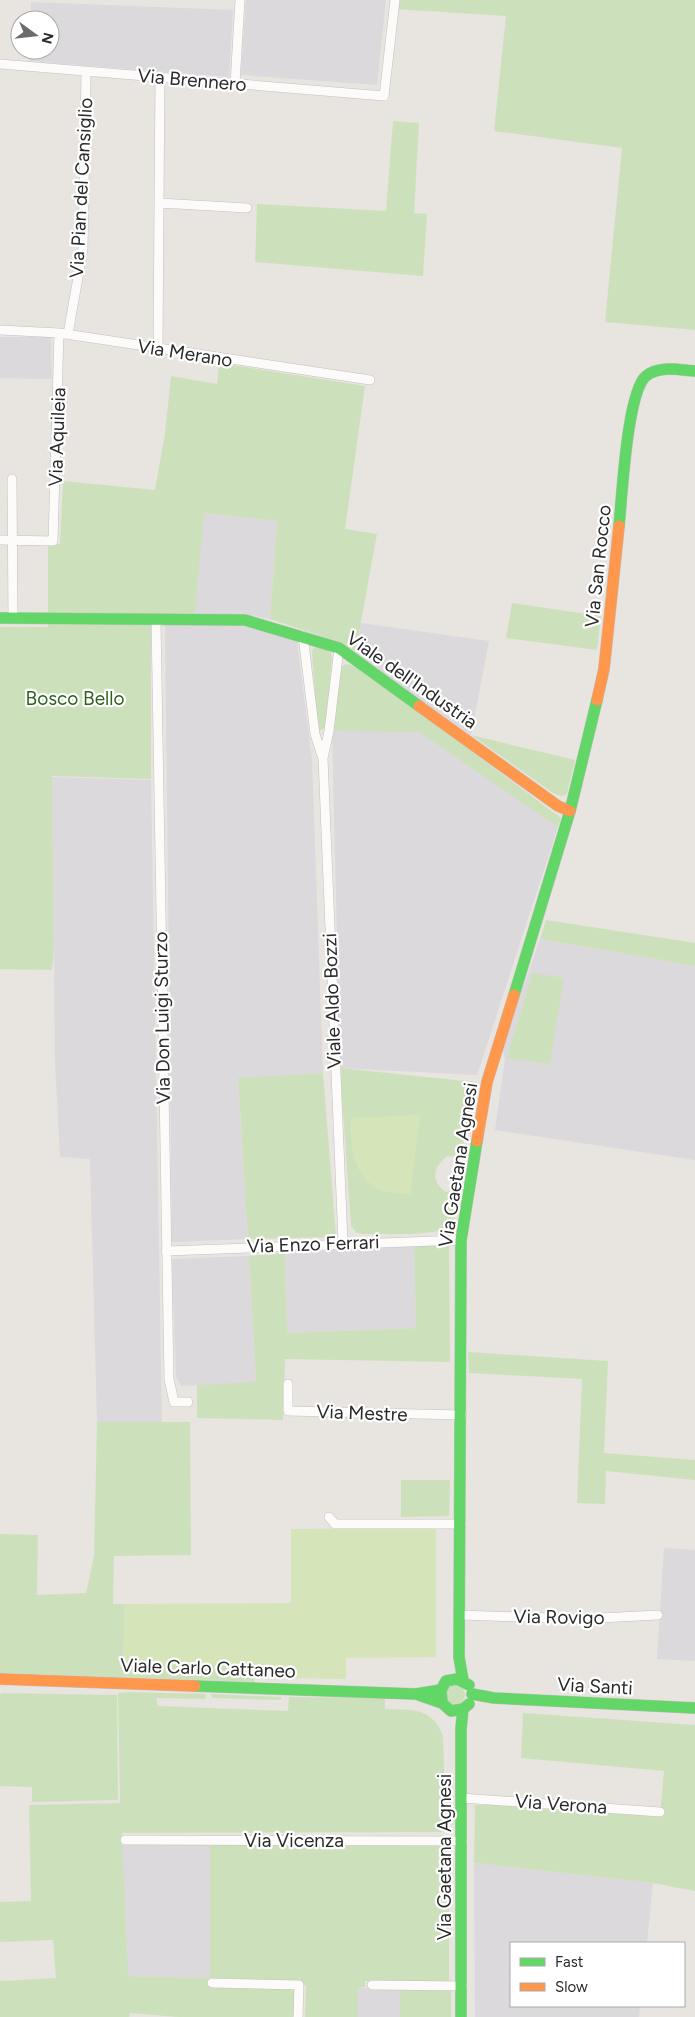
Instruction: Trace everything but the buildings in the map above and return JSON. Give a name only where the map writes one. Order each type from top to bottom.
[{"type":"street","points":[[235,84],[240,0]]},
{"type":"street","name":"Via Brennero","points":[[0,64],[384,96],[395,0]]},
{"type":"street","name":"Via Pian del Cansiglio","points":[[63,334],[83,249],[86,72]]},
{"type":"street","points":[[158,348],[160,77]]},
{"type":"street","points":[[159,203],[247,208]]},
{"type":"street","name":"Via Merano","points":[[0,330],[63,334],[370,380]]},
{"type":"street","name":"Via Aquileia","points":[[12,540],[54,541],[63,334]]},
{"type":"street","name":"Via San Rocco","points":[[570,811],[604,669],[635,392],[642,380],[654,372],[669,369],[695,371]]},
{"type":"street","points":[[12,479],[13,618]]},
{"type":"street","points":[[0,540],[12,540]]},
{"type":"street","name":"Viale dell'Industria","points":[[0,618],[245,620],[304,636],[339,648],[558,806],[570,811]]},
{"type":"street","name":"Via Don Luigi Sturzo","points":[[156,620],[169,1379],[174,1402],[188,1402]]},
{"type":"street","name":"Viale Aldo Bozzi","points":[[304,636],[315,734],[323,758]]},
{"type":"street","name":"Viale Aldo Bozzi","points":[[339,648],[329,731],[323,758],[342,1243]]},
{"type":"street","name":"Via Gaetana Agnesi","points":[[463,1680],[459,1657],[462,1415],[461,1240],[487,1082],[570,811]]},
{"type":"street","name":"Via Enzo Ferrari","points":[[166,1251],[461,1240]]},
{"type":"street","name":"Via Mestre","points":[[288,1384],[288,1411],[462,1415]]},
{"type":"street","points":[[329,1517],[334,1524],[461,1524]]},
{"type":"street","name":"Via Rovigo","points":[[460,1615],[580,1619],[658,1615]]},
{"type":"street","name":"Via Gaetana Agnesi","points":[[443,1685],[459,1657]]},
{"type":"street","points":[[451,1711],[469,1702],[470,1686],[463,1680],[455,1678],[443,1685],[439,1697],[462,1728]]},
{"type":"street","name":"Viale Carlo Cattaneo","points":[[1,1679],[416,1694],[442,1703]]},
{"type":"street","name":"Viale Carlo Cattaneo","points":[[416,1694],[443,1685]]},
{"type":"street","name":"Via Santi","points":[[469,1702],[494,1698],[695,1708]]},
{"type":"street","name":"Via Gaetana Agnesi","points":[[461,2017],[462,1728],[469,1702]]},
{"type":"street","name":"Via Verona","points":[[461,1798],[660,1812]]},
{"type":"street","name":"Via Vicenza","points":[[125,1840],[462,1841]]},
{"type":"street","points":[[212,1983],[298,1985],[298,2017]]},
{"type":"street","points":[[372,1985],[462,1986]]},
{"type":"shaded area","points":[[246,0],[386,0],[377,85],[241,75]]},
{"type":"shaded area","points":[[31,2],[233,10],[229,77],[29,61],[60,60],[60,10],[31,10]]},
{"type":"shaded area","points":[[0,337],[51,337],[52,379],[0,378]]},
{"type":"shaded area","points":[[203,513],[277,521],[270,619],[245,614],[195,614]]},
{"type":"shaded area","points":[[361,623],[489,641],[471,735],[355,654]]},
{"type":"shaded area","points":[[165,625],[243,625],[297,641],[312,760],[323,1073],[238,1079],[248,1239],[172,1242]]},
{"type":"shaded area","points":[[332,731],[419,731],[558,827],[477,1075],[340,1068]]},
{"type":"shaded area","points":[[52,777],[151,780],[162,1422],[97,1422],[90,1159],[60,1157],[55,1061]]},
{"type":"shaded area","points":[[540,939],[695,966],[695,1160],[495,1130],[505,1060],[502,1048]]},
{"type":"shaded area","points":[[414,1246],[416,1328],[287,1333],[285,1253]]},
{"type":"shaded area","points":[[249,1256],[256,1383],[181,1386],[176,1377],[172,1259]]},
{"type":"shaded area","points":[[664,1548],[695,1550],[695,1661],[657,1659]]},
{"type":"shaded area","points":[[210,1844],[210,1978],[127,1976],[121,1845]]},
{"type":"shaded area","points":[[474,1863],[653,1883],[647,1942],[510,1942],[510,2007],[640,2007],[639,2017],[475,2017]]},
{"type":"shaded area","points":[[358,1988],[400,1988],[400,2017],[351,2017],[358,2016]]},
{"type":"green space","points":[[396,0],[695,0],[695,330],[605,322],[622,148],[494,131],[506,16],[394,9]]},
{"type":"green space","points":[[393,121],[419,123],[414,213],[427,214],[423,276],[255,262],[257,204],[386,211]]},
{"type":"green space","name":"Bosco Bello","points":[[219,363],[365,386],[345,529],[377,534],[355,654],[333,640],[270,619],[277,521],[204,513],[195,614],[151,615],[151,779],[52,776],[54,948],[52,970],[0,969],[0,627],[48,627],[48,545],[60,544],[63,481],[155,490],[165,433],[171,376],[217,384]]},
{"type":"green space","points":[[512,603],[601,616],[597,650],[506,638]]},
{"type":"green space","points":[[321,646],[331,653],[332,658],[326,725],[324,729],[320,730],[317,726],[312,651],[314,648]]},
{"type":"green space","points":[[346,664],[372,677],[561,818],[558,827],[419,732],[332,731],[339,673],[342,666]]},
{"type":"green space","points":[[471,735],[575,760],[567,794],[561,796],[553,793]]},
{"type":"green space","points":[[546,920],[695,943],[695,966],[540,939]]},
{"type":"green space","points":[[532,973],[564,978],[550,1064],[507,1058]]},
{"type":"green space","points":[[340,1068],[474,1082],[461,1158],[448,1156],[439,1164],[435,1174],[437,1183],[446,1192],[459,1189],[455,1216],[452,1224],[447,1228],[425,1233],[364,1234],[357,1233],[351,1226]]},
{"type":"green space","points":[[323,1073],[336,1237],[248,1239],[238,1078]]},
{"type":"green space","points":[[420,1115],[410,1194],[388,1192],[376,1188],[368,1182],[357,1166],[352,1147],[351,1118]]},
{"type":"green space","points":[[449,1245],[450,1362],[285,1359],[283,1420],[197,1418],[197,1385],[256,1382],[249,1256],[285,1253],[287,1333],[416,1328],[414,1246]]},
{"type":"green space","points":[[468,1352],[608,1361],[604,1453],[695,1460],[695,1480],[606,1471],[605,1504],[577,1503],[582,1379],[469,1373]]},
{"type":"green space","points":[[97,1422],[190,1422],[191,1555],[114,1556],[113,1604],[125,1604],[123,1663],[255,1666],[254,1682],[0,1673],[0,1534],[38,1535],[37,1595],[86,1593],[94,1556]]},
{"type":"green space","points":[[401,1480],[450,1480],[449,1516],[401,1517]]},
{"type":"green space","points":[[436,1528],[436,1657],[346,1658],[346,1679],[292,1678],[291,1666],[123,1664],[125,1604],[291,1603],[291,1529]]},
{"type":"green space","points":[[451,1685],[459,1685],[465,1691],[465,1699],[459,1705],[451,1705],[445,1699],[445,1691]]},
{"type":"green space","points":[[118,1693],[205,1694],[206,1697],[205,1699],[156,1698],[158,1706],[288,1711],[289,1697],[385,1698],[385,1709],[413,1710],[427,1715],[433,1720],[443,1736],[446,1832],[122,1833],[128,1976],[210,1978],[210,1844],[449,1845],[449,1982],[365,1981],[365,1987],[358,1988],[358,2017],[305,2017],[306,1986],[299,1983],[294,1990],[294,2017],[178,2017],[130,2013],[129,2017],[0,2017],[0,1981],[56,1978],[53,1940],[0,1942],[0,1902],[31,1901],[29,1805],[120,1803]]},
{"type":"green space","points":[[0,1694],[117,1695],[118,1800],[32,1802],[32,1787],[0,1786]]},
{"type":"green space","points":[[211,1694],[281,1697],[281,1700],[212,1698]]},
{"type":"green space","points":[[523,1713],[695,1725],[695,1891],[653,1883],[474,1863],[475,1805],[515,1805],[660,1817],[664,1771],[521,1758]]},
{"type":"green space","points":[[400,1988],[451,1990],[451,2017],[400,2017]]},
{"type":"traffic: fast","points":[[619,526],[626,446],[634,402],[640,386],[646,376],[657,370],[695,371]]},
{"type":"traffic: fast","points":[[0,618],[245,620],[339,648],[419,706]]},
{"type":"traffic: fast","points":[[514,995],[570,811],[597,700]]},
{"type":"traffic: fast","points":[[463,1680],[459,1657],[461,1240],[477,1141]]},
{"type":"traffic: fast","points":[[442,1703],[441,1690],[446,1681],[457,1679],[469,1685]]},
{"type":"traffic: fast","points":[[195,1686],[416,1694],[440,1690]]},
{"type":"traffic: fast","points":[[416,1694],[442,1703],[451,1711],[463,1709],[469,1704]]},
{"type":"traffic: fast","points":[[472,1694],[494,1698],[695,1708]]},
{"type":"traffic: fast","points":[[461,2017],[461,1728],[463,1709]]},
{"type":"traffic: slow","points":[[597,700],[604,669],[619,526]]},
{"type":"traffic: slow","points":[[419,706],[558,806],[570,811]]},
{"type":"traffic: slow","points":[[477,1141],[487,1082],[514,995]]},
{"type":"traffic: slow","points":[[0,1679],[195,1686]]}]
